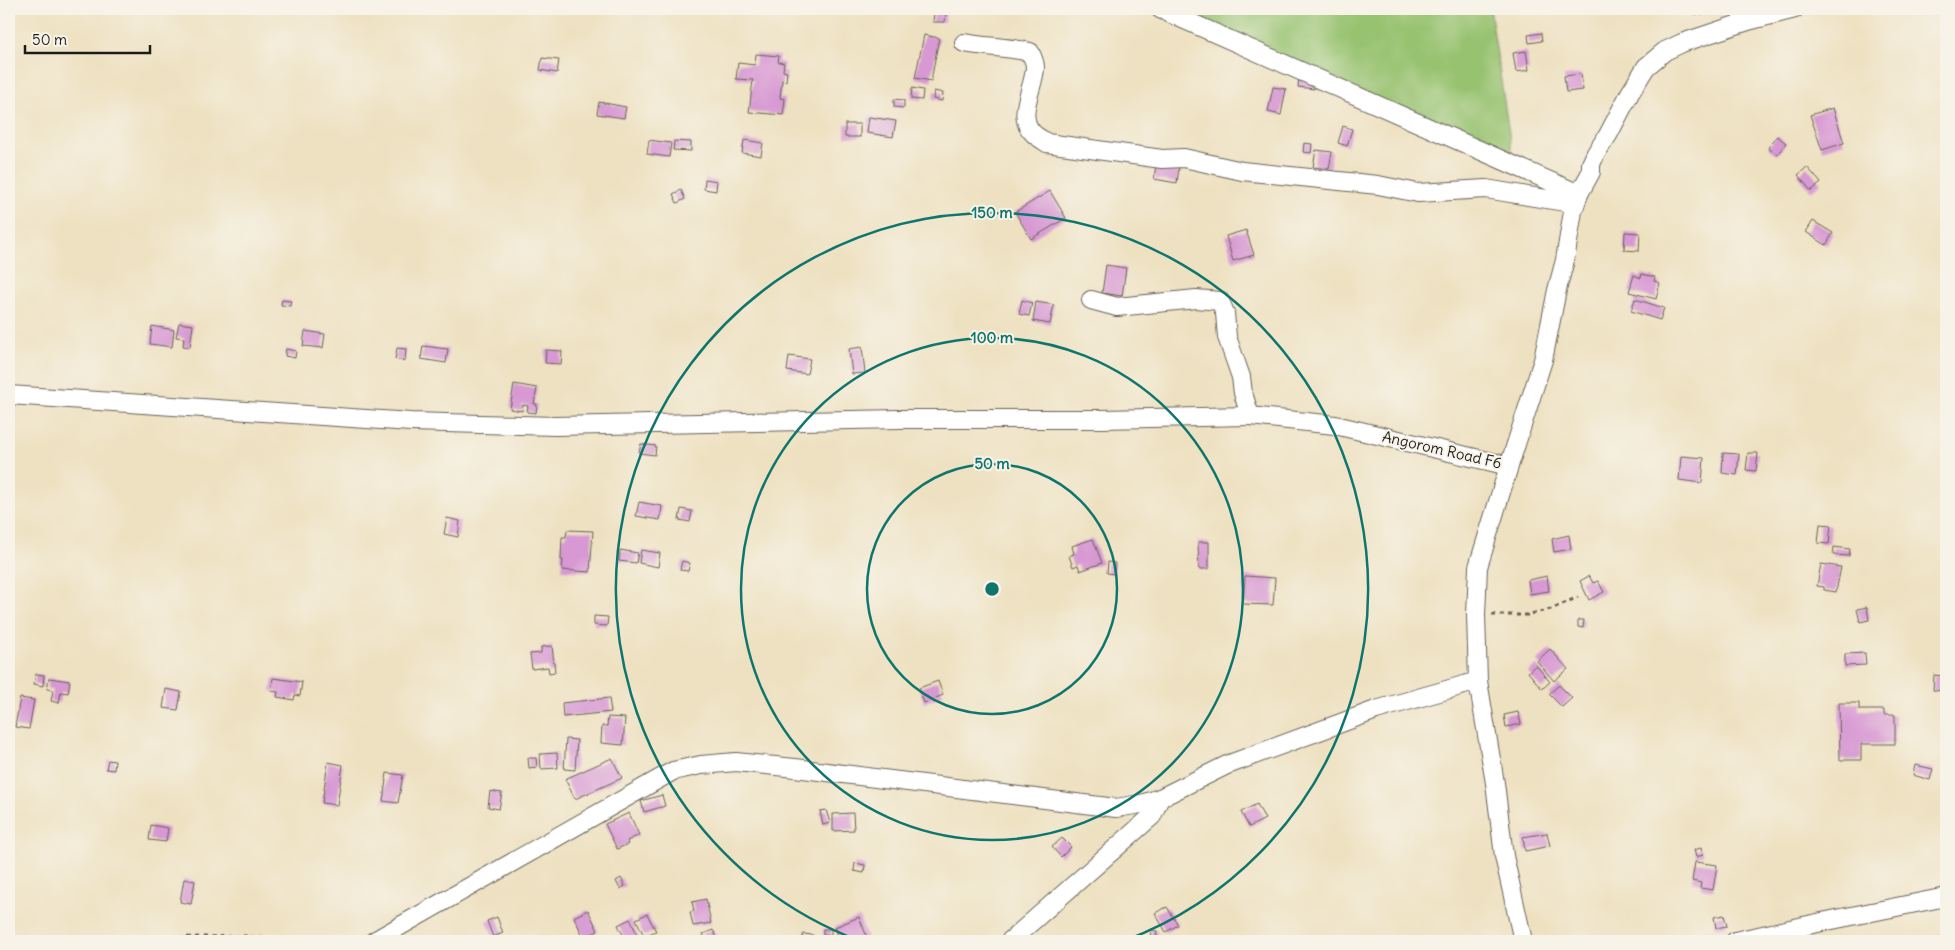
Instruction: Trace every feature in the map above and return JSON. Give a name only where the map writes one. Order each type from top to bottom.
[{"type":"street","points":[[1160,9],[1579,194]]},
{"type":"street","name":"Angorom Road F6","points":[[9,395],[411,422],[555,426],[890,419],[1101,419],[1250,416],[1335,425],[1509,466],[1544,360],[1557,290],[1566,260],[1579,194],[1590,172],[1596,153],[1646,67],[1665,51],[1682,43],[1748,21],[1795,9]]},
{"type":"street","points":[[964,43],[982,47],[1011,48],[1030,52],[1035,64],[1034,81],[1026,107],[1025,119],[1032,133],[1047,143],[1162,159],[1184,158],[1242,171],[1378,185],[1418,193],[1486,189],[1565,202],[1579,194]]},
{"type":"street","points":[[1091,300],[1117,307],[1196,299],[1220,301],[1225,314],[1227,337],[1241,377],[1243,393],[1250,416]]},
{"type":"street","points":[[1509,466],[1478,567],[1476,615],[1478,681],[1496,783],[1504,856],[1523,941]]},
{"type":"street","points":[[374,941],[650,782],[673,771],[702,765],[736,762],[1116,808],[1141,804],[1160,798],[1227,765],[1376,710],[1478,681]]},
{"type":"street","points":[[1010,941],[1152,816],[1160,798]]},
{"type":"street","points":[[1735,941],[1946,897]]},
{"type":"path","points":[[1476,615],[1527,615],[1551,609],[1578,597]]},
{"type":"path","points":[[35,941],[244,936],[292,941]]},
{"type":"green space","points":[[1160,9],[1490,9],[1512,153],[1336,87]]},
{"type":"building","points":[[1693,9],[1716,9],[1716,14],[1693,14]]},
{"type":"building","points":[[934,12],[946,13],[945,22],[933,22]]},
{"type":"building","points":[[1541,33],[1542,41],[1529,43],[1528,35]]},
{"type":"building","points":[[924,35],[939,38],[931,81],[915,78]]},
{"type":"building","points":[[1526,51],[1529,70],[1516,72],[1513,53]]},
{"type":"building","points":[[756,54],[779,56],[778,62],[784,63],[783,71],[787,72],[786,81],[782,80],[780,98],[785,99],[783,115],[749,112],[753,80],[736,79],[738,63],[755,65]]},
{"type":"building","points":[[542,58],[559,60],[557,73],[540,70]]},
{"type":"building","points":[[1581,74],[1583,90],[1566,92],[1564,76]]},
{"type":"building","points":[[1299,77],[1315,79],[1314,89],[1298,87]]},
{"type":"building","points":[[1273,87],[1286,89],[1281,115],[1268,112]]},
{"type":"building","points":[[912,88],[923,90],[922,100],[911,99]]},
{"type":"building","points":[[934,91],[943,93],[942,101],[933,99]]},
{"type":"building","points":[[894,99],[904,100],[904,108],[894,107]]},
{"type":"building","points":[[599,102],[626,107],[624,118],[597,114]]},
{"type":"building","points":[[1833,108],[1844,143],[1822,150],[1810,115]]},
{"type":"building","points":[[869,117],[896,121],[893,137],[867,133]]},
{"type":"building","points":[[845,124],[860,124],[860,137],[845,137]]},
{"type":"building","points":[[1343,126],[1352,129],[1347,146],[1338,143]]},
{"type":"building","points":[[1777,136],[1786,143],[1777,155],[1768,148]]},
{"type":"building","points":[[649,140],[671,143],[669,157],[647,154]]},
{"type":"building","points":[[744,140],[763,143],[761,156],[742,153]]},
{"type":"building","points":[[674,141],[691,142],[691,151],[673,150]]},
{"type":"building","points":[[1304,143],[1312,144],[1311,153],[1303,152]]},
{"type":"building","points":[[1316,150],[1332,152],[1329,169],[1313,167]]},
{"type":"building","points":[[1156,164],[1179,168],[1177,183],[1154,179]]},
{"type":"building","points":[[1807,167],[1821,183],[1811,191],[1798,175]]},
{"type":"building","points":[[705,179],[717,181],[716,191],[704,189]]},
{"type":"building","points":[[681,190],[685,199],[677,203],[673,194]]},
{"type":"building","points":[[1050,191],[1066,218],[1031,239],[1015,212]]},
{"type":"building","points":[[1813,221],[1833,233],[1826,245],[1806,232]]},
{"type":"building","points":[[1246,230],[1254,255],[1233,261],[1226,236]]},
{"type":"building","points":[[1625,232],[1640,233],[1639,251],[1624,250]]},
{"type":"building","points":[[1106,265],[1126,268],[1122,296],[1102,293]]},
{"type":"building","points":[[1642,274],[1655,277],[1654,281],[1660,283],[1656,299],[1629,292],[1634,275],[1641,278]]},
{"type":"building","points":[[1635,299],[1664,308],[1660,320],[1631,311]]},
{"type":"building","points":[[282,300],[291,301],[290,306],[281,305]]},
{"type":"building","points":[[1022,300],[1032,303],[1029,316],[1019,314]]},
{"type":"building","points":[[1036,302],[1054,305],[1050,324],[1033,321]]},
{"type":"building","points":[[179,323],[193,325],[190,347],[183,346],[184,338],[176,337]]},
{"type":"building","points":[[152,326],[174,330],[172,347],[150,344]]},
{"type":"building","points":[[305,331],[325,334],[323,348],[303,346]]},
{"type":"building","points":[[423,346],[448,349],[446,363],[421,359]]},
{"type":"building","points":[[862,347],[865,373],[852,374],[849,349]]},
{"type":"building","points":[[397,348],[406,349],[405,361],[395,359]]},
{"type":"building","points":[[286,349],[296,351],[295,358],[285,356]]},
{"type":"building","points":[[546,350],[562,351],[561,364],[545,363]]},
{"type":"building","points":[[789,356],[810,359],[807,374],[787,371]]},
{"type":"building","points":[[514,384],[537,388],[534,404],[537,404],[536,413],[527,412],[528,406],[523,405],[522,411],[510,409]]},
{"type":"building","points":[[641,444],[656,446],[655,455],[639,453]]},
{"type":"building","points":[[1723,453],[1739,454],[1737,475],[1722,473]]},
{"type":"building","points":[[1748,453],[1758,453],[1756,471],[1746,470]]},
{"type":"building","points":[[1681,456],[1704,458],[1702,483],[1679,480]]},
{"type":"building","points":[[639,502],[662,506],[660,520],[636,516]]},
{"type":"building","points":[[681,509],[692,511],[690,522],[679,520]]},
{"type":"building","points":[[447,518],[460,521],[458,537],[444,534]]},
{"type":"building","points":[[1820,524],[1831,525],[1829,544],[1818,543]]},
{"type":"building","points":[[567,530],[593,531],[590,572],[562,570],[562,537],[566,537]]},
{"type":"building","points":[[1569,535],[1571,549],[1554,552],[1552,539]]},
{"type":"building","points":[[1093,539],[1102,563],[1080,571],[1078,565],[1073,567],[1069,556],[1074,554],[1072,546]]},
{"type":"building","points":[[1198,542],[1209,542],[1209,569],[1199,569]]},
{"type":"building","points":[[1834,547],[1850,549],[1849,556],[1833,555]]},
{"type":"building","points":[[620,550],[638,553],[636,563],[619,561]]},
{"type":"building","points":[[641,550],[660,553],[658,567],[639,563]]},
{"type":"building","points":[[682,561],[690,563],[688,571],[680,570]]},
{"type":"building","points":[[1108,562],[1115,563],[1114,574],[1107,573]]},
{"type":"building","points":[[1821,564],[1841,567],[1836,592],[1824,590],[1824,587],[1817,586]]},
{"type":"building","points":[[1245,576],[1275,578],[1273,605],[1243,604]]},
{"type":"building","points":[[1547,576],[1549,591],[1530,594],[1528,580]]},
{"type":"building","points":[[1589,576],[1593,583],[1598,581],[1604,592],[1589,600],[1580,581]]},
{"type":"building","points":[[1867,607],[1869,620],[1860,622],[1857,609]]},
{"type":"building","points":[[594,616],[608,617],[607,626],[594,625]]},
{"type":"building","points":[[1578,620],[1584,620],[1583,628],[1578,627]]},
{"type":"building","points":[[552,646],[555,672],[549,673],[548,667],[532,669],[530,654],[541,653],[541,647]]},
{"type":"building","points":[[1550,649],[1568,669],[1554,681],[1537,661]]},
{"type":"building","points":[[1865,653],[1866,665],[1845,666],[1845,654]]},
{"type":"building","points":[[1536,665],[1550,682],[1542,689],[1528,672]]},
{"type":"building","points":[[36,674],[44,675],[43,686],[34,684]]},
{"type":"building","points":[[1934,675],[1943,676],[1941,691],[1933,690]]},
{"type":"building","points":[[49,678],[70,681],[68,693],[61,692],[59,703],[51,701],[53,690],[47,689]]},
{"type":"building","points":[[273,678],[302,682],[300,696],[295,695],[294,700],[277,697],[278,692],[271,691]]},
{"type":"building","points":[[938,681],[943,695],[924,703],[919,688]]},
{"type":"building","points":[[1559,685],[1572,698],[1562,707],[1549,694]]},
{"type":"building","points":[[166,689],[181,692],[178,710],[163,708]]},
{"type":"building","points":[[20,698],[34,700],[29,729],[15,727]]},
{"type":"building","points":[[609,698],[611,712],[563,717],[562,703]]},
{"type":"building","points":[[1839,703],[1859,703],[1859,710],[1884,710],[1884,715],[1895,715],[1895,744],[1861,744],[1861,760],[1840,760]]},
{"type":"building","points":[[1518,712],[1521,724],[1506,727],[1504,715]]},
{"type":"building","points":[[608,717],[625,718],[623,745],[601,743],[602,726],[607,726]]},
{"type":"building","points":[[566,739],[577,740],[575,770],[564,769]]},
{"type":"building","points":[[557,753],[558,768],[541,769],[540,754]]},
{"type":"building","points":[[528,758],[536,758],[537,767],[529,768]]},
{"type":"building","points":[[612,758],[622,778],[575,799],[565,779]]},
{"type":"building","points":[[108,760],[115,761],[114,770],[106,769]]},
{"type":"building","points":[[328,762],[343,765],[337,805],[322,803]]},
{"type":"building","points":[[1915,765],[1933,769],[1930,780],[1913,775]]},
{"type":"building","points":[[387,773],[403,775],[398,803],[383,801]]},
{"type":"building","points":[[490,791],[502,793],[499,809],[488,807]]},
{"type":"building","points":[[662,795],[665,806],[644,812],[641,801]]},
{"type":"building","points":[[1257,804],[1265,819],[1249,827],[1241,812]]},
{"type":"building","points":[[826,810],[830,823],[823,825],[820,811]]},
{"type":"building","points":[[629,813],[639,835],[627,841],[628,844],[617,849],[605,824]]},
{"type":"building","points":[[853,813],[854,830],[833,831],[833,814]]},
{"type":"building","points":[[151,825],[168,828],[166,842],[149,840]]},
{"type":"building","points":[[1547,833],[1550,846],[1525,851],[1523,837]]},
{"type":"building","points":[[1062,838],[1071,847],[1061,857],[1052,847]]},
{"type":"building","points":[[1701,848],[1703,855],[1696,857],[1694,850]]},
{"type":"building","points":[[1695,862],[1717,865],[1713,890],[1700,888],[1701,883],[1692,881]]},
{"type":"building","points":[[855,863],[865,865],[864,873],[854,871]]},
{"type":"building","points":[[621,878],[625,886],[620,889],[616,881]]},
{"type":"building","points":[[184,879],[195,881],[191,904],[180,902]]},
{"type":"building","points":[[706,899],[711,923],[693,926],[690,912],[694,911],[692,902]]},
{"type":"building","points":[[1167,907],[1178,925],[1166,932],[1155,913]]},
{"type":"building","points":[[588,910],[598,931],[584,938],[574,917]]},
{"type":"building","points":[[647,914],[656,931],[644,936],[636,919]]},
{"type":"building","points":[[1724,915],[1727,926],[1716,928],[1714,917]]},
{"type":"building","points":[[497,917],[503,933],[493,937],[487,921]]},
{"type":"building","points":[[859,917],[867,937],[857,941],[840,941],[835,927]]},
{"type":"building","points":[[630,919],[638,936],[626,941],[618,925]]},
{"type":"building","points":[[823,929],[831,929],[831,936],[823,935]]},
{"type":"building","points":[[713,930],[719,941],[706,941],[703,934]]},
{"type":"building","points":[[1151,930],[1157,931],[1156,941],[1150,940]]},
{"type":"building","points":[[803,934],[813,935],[812,941],[802,941]]}]
